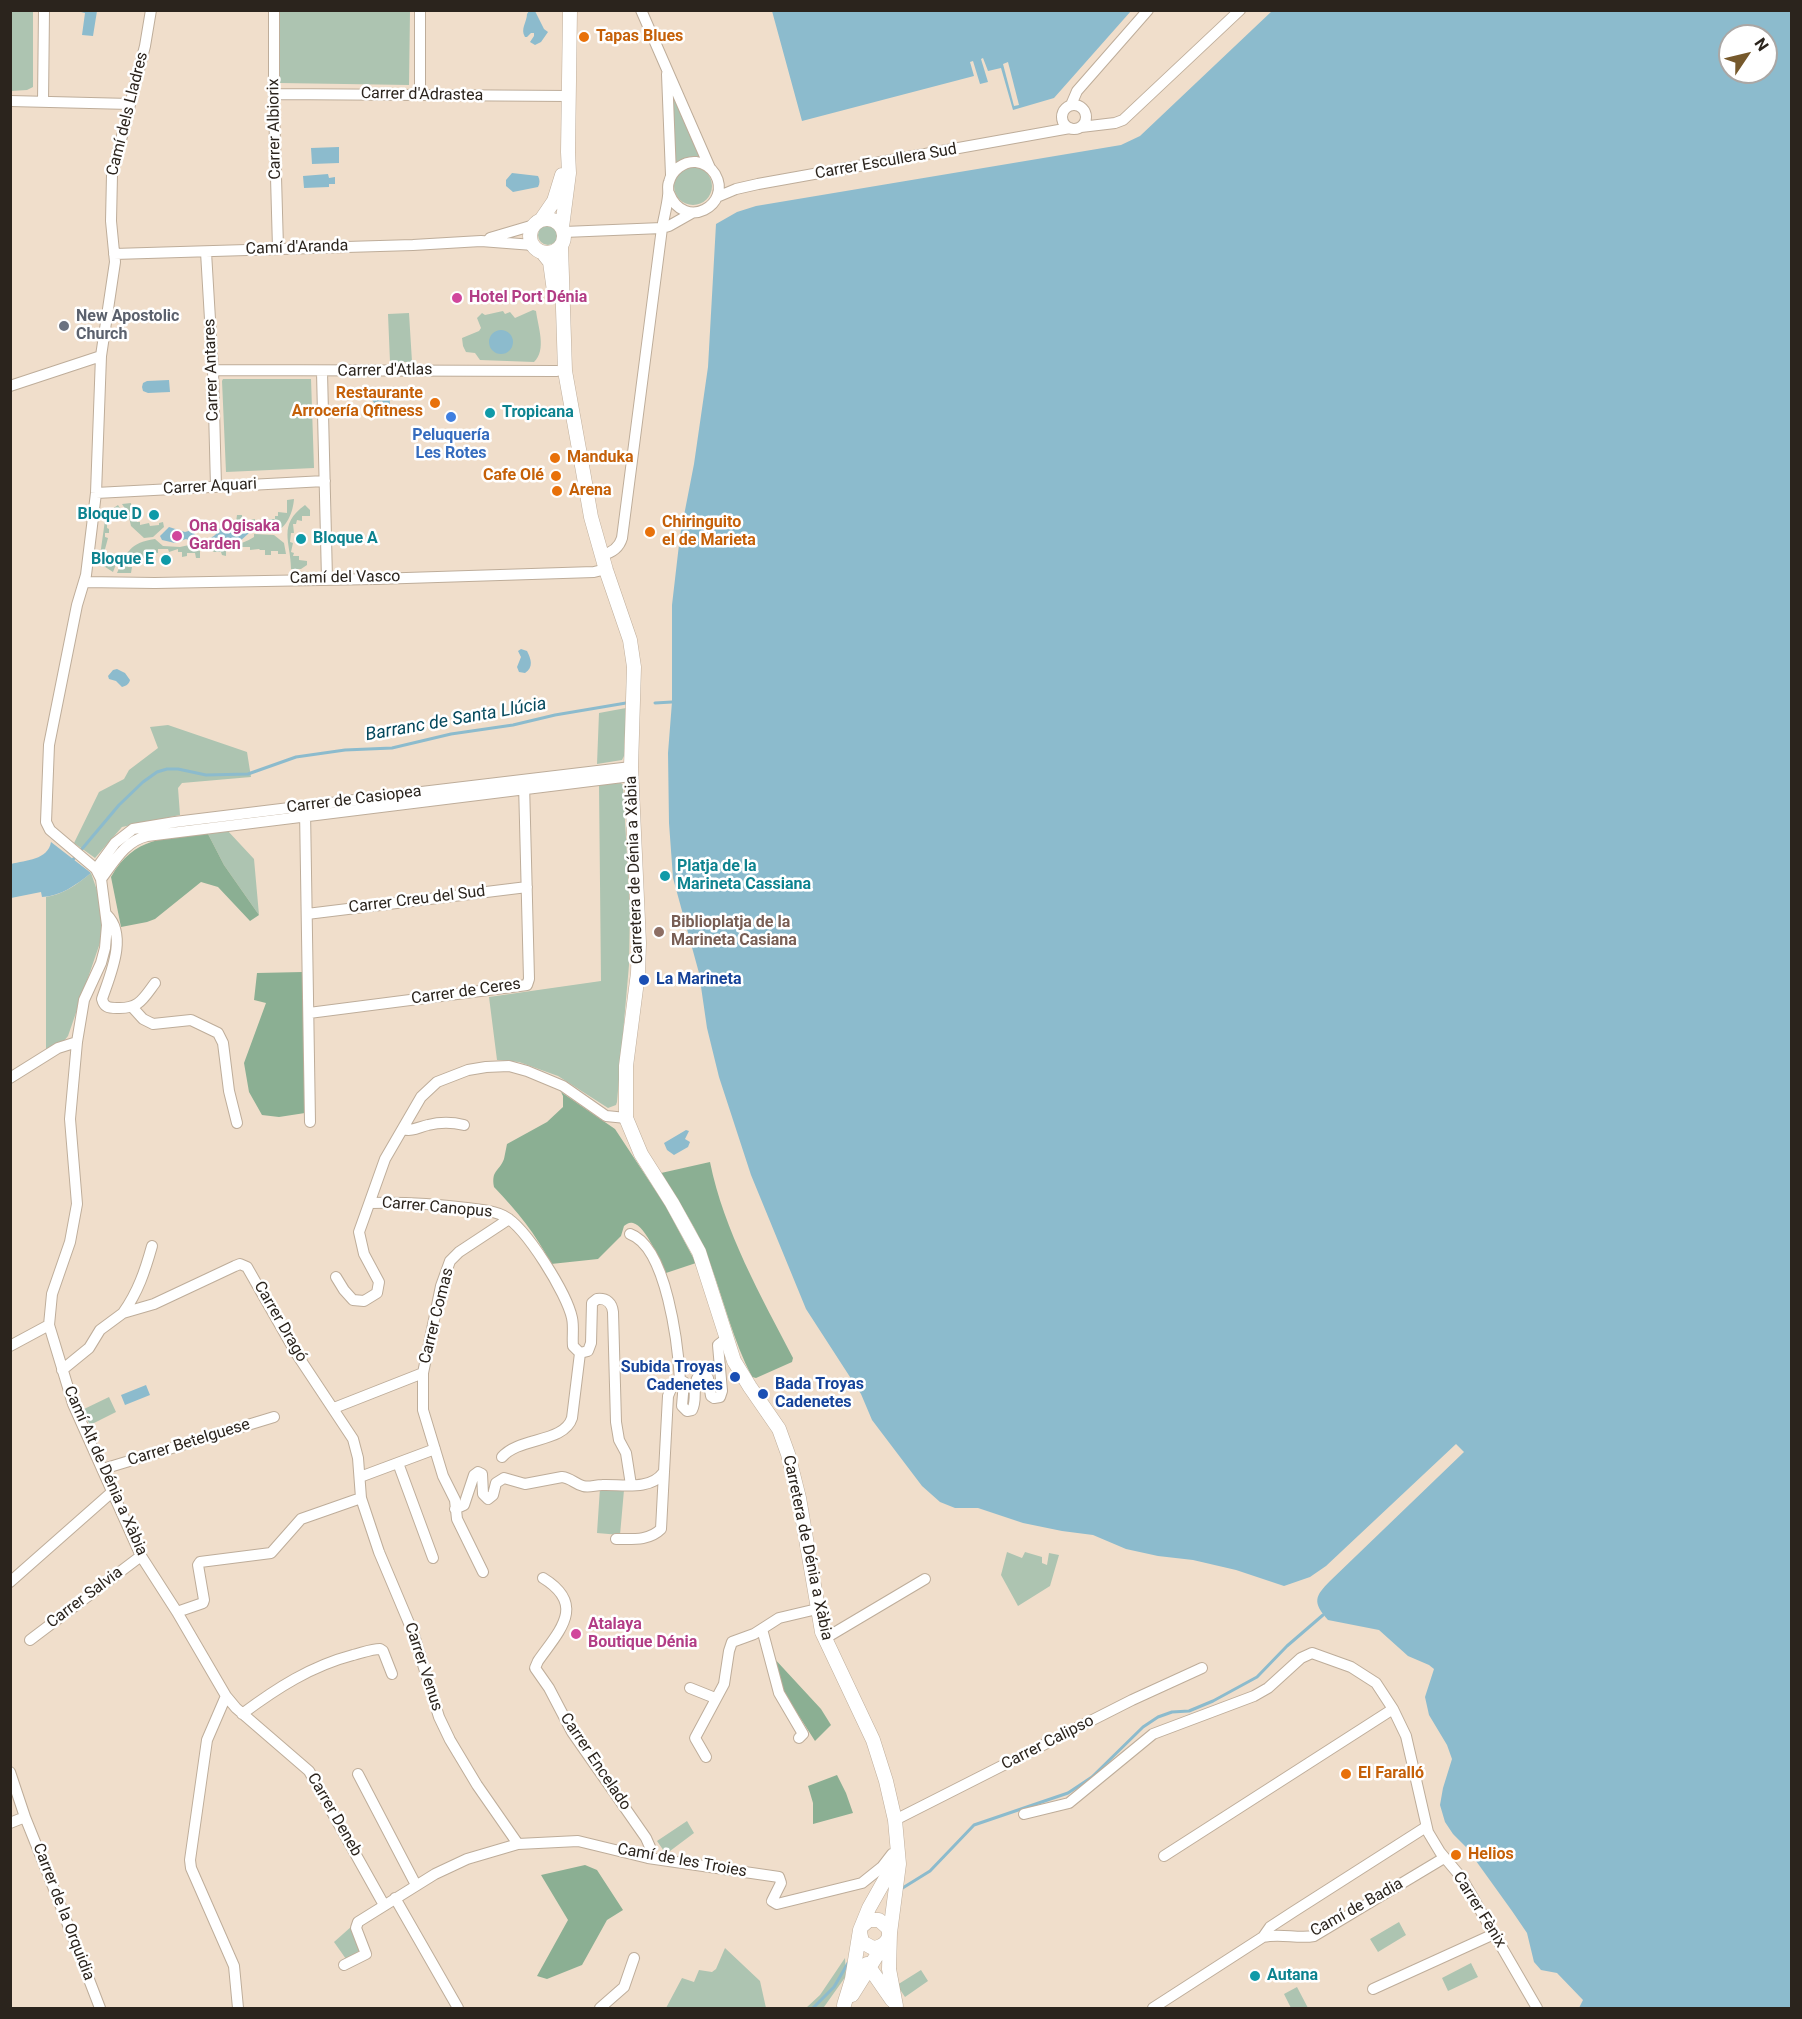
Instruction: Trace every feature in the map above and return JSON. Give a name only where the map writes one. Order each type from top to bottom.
[{"type":"street","points":[[44,10],[44,102]]},
{"type":"street","name":"Camí dels Lladres","points":[[114,254],[111,183],[151,10]]},
{"type":"street","name":"Carrer Albiorix","points":[[274,10],[278,248]]},
{"type":"street","points":[[420,10],[420,95]]},
{"type":"street","name":"Carretera de Dénia a Xàbia","points":[[570,10],[569,173],[562,235],[564,357],[588,504],[634,659],[631,772],[639,944],[638,973],[626,1066],[626,1118],[641,1154],[699,1252],[734,1361],[783,1438],[799,1498],[824,1639],[873,1740],[886,1781],[898,1842],[899,1864],[895,1904],[887,1938],[870,1969],[843,2007]]},
{"type":"street","points":[[641,10],[667,68],[711,169],[718,182],[717,197],[710,207],[698,213],[677,207],[669,193],[671,175],[667,68]]},
{"type":"street","points":[[1086,114],[1085,122],[1075,128],[1064,124],[1062,118],[1063,111],[1071,105],[1077,91],[1148,10]]},
{"type":"street","points":[[1071,105],[1082,107],[1086,114],[1104,122],[1123,120],[1240,10]]},
{"type":"street","name":"Carrer d'Adrastea","points":[[274,94],[569,96]]},
{"type":"street","points":[[10,101],[130,104]]},
{"type":"street","name":"Carrer Escullera Sud","points":[[1035,135],[1054,127],[1062,118]]},
{"type":"street","name":"Carrer Escullera Sud","points":[[717,197],[736,189],[1123,120]]},
{"type":"street","name":"Carretera de Dénia a Xàbia","points":[[537,223],[551,207],[556,196],[568,152]]},
{"type":"street","points":[[671,175],[676,169],[689,162],[704,164],[711,169]]},
{"type":"street","points":[[718,182],[736,189]]},
{"type":"street","points":[[604,562],[622,538],[662,228],[669,193]]},
{"type":"street","points":[[562,235],[662,228],[692,213]]},
{"type":"street","points":[[552,219],[562,235],[553,252],[538,249],[531,235],[537,223],[552,219]]},
{"type":"street","name":"Camí d'Aranda","points":[[481,241],[537,223]]},
{"type":"street","name":"Camí d'Aranda","points":[[114,254],[481,241],[538,249]]},
{"type":"street","name":"Carretera de Dénia a Xàbia","points":[[538,249],[550,262],[552,270],[558,371],[564,399],[574,422]]},
{"type":"street","name":"Carrer Antares","points":[[207,252],[216,487]]},
{"type":"street","points":[[96,871],[50,830],[46,822],[47,780],[49,745],[76,605],[84,582],[96,493],[101,356],[115,262],[114,254]]},
{"type":"street","points":[[10,386],[101,356]]},
{"type":"street","name":"Carrer d'Atlas","points":[[213,370],[558,371]]},
{"type":"street","points":[[322,372],[327,579]]},
{"type":"street","name":"Carrer Aquari","points":[[96,493],[325,481]]},
{"type":"street","name":"Camí del Vasco","points":[[84,582],[155,583],[594,572],[604,562]]},
{"type":"street","name":"Carrer de Casiopea","points":[[96,871],[138,838],[305,811],[631,772]]},
{"type":"street","name":"Carrer de Ceres","points":[[309,1013],[527,985],[529,979],[524,785]]},
{"type":"street","points":[[305,811],[310,1122]]},
{"type":"street","name":"Camí Alt de Dénia a Xàbia","points":[[96,871],[106,914],[105,948],[101,963],[84,1000],[77,1042],[70,1119],[77,1204],[70,1242],[52,1294],[49,1325],[68,1390],[79,1418],[141,1556],[177,1611],[226,1696]]},
{"type":"street","name":"Carrer Creu del Sud","points":[[307,914],[527,887]]},
{"type":"street","points":[[106,914],[113,921],[116,949],[102,999],[103,1003],[110,1008],[133,1008],[155,983]]},
{"type":"street","points":[[133,1008],[143,1019],[153,1024],[191,1020],[219,1035],[223,1043],[229,1091],[237,1123]]},
{"type":"street","points":[[10,1078],[58,1048],[77,1042]]},
{"type":"street","name":"Carrer Canopus","points":[[626,1118],[606,1116],[563,1086],[517,1068],[495,1066],[468,1070],[433,1085],[421,1097],[380,1170],[370,1203],[410,1202],[459,1207],[494,1212],[509,1219],[534,1249],[564,1296],[572,1318],[573,1346],[577,1352],[584,1353],[590,1348],[592,1303],[597,1299],[604,1299],[611,1304],[616,1422],[619,1440],[626,1452],[631,1485]]},
{"type":"street","points":[[403,1129],[408,1131],[446,1122],[464,1125]]},
{"type":"street","points":[[336,1276],[353,1300],[364,1302],[376,1293],[379,1287],[377,1276],[364,1254],[359,1237],[370,1203]]},
{"type":"street","name":"Carrer Comas","points":[[483,1572],[457,1519],[455,1500],[443,1476],[423,1410],[423,1373],[441,1286],[450,1261],[459,1252],[509,1219]]},
{"type":"street","points":[[630,1234],[643,1242],[661,1276],[675,1327],[680,1380],[684,1382],[685,1387],[682,1406],[687,1411],[694,1408],[695,1382],[699,1375],[705,1375],[708,1378],[711,1396],[720,1397],[722,1390],[718,1345],[727,1338]]},
{"type":"street","points":[[123,1313],[144,1276],[152,1246]]},
{"type":"street","name":"Carrer Dragó","points":[[62,1370],[89,1348],[100,1330],[123,1313],[154,1304],[235,1266],[244,1264],[296,1353],[353,1439],[360,1476]]},
{"type":"street","points":[[10,1346],[49,1325]]},
{"type":"street","name":"Carrer Canopus","points":[[502,1457],[514,1447],[562,1432],[568,1426],[572,1418],[580,1353]]},
{"type":"street","name":"Carrer Comas","points":[[334,1408],[423,1373]]},
{"type":"street","points":[[616,1539],[650,1537],[661,1529],[668,1396],[673,1384],[680,1380]]},
{"type":"street","name":"Carrer Betelguese","points":[[103,1469],[274,1417]]},
{"type":"street","points":[[360,1476],[435,1449]]},
{"type":"street","points":[[398,1462],[433,1558]]},
{"type":"street","points":[[455,1509],[464,1504],[474,1475],[478,1472],[482,1474],[483,1494],[488,1499],[493,1494],[496,1483],[504,1478],[525,1484],[562,1477],[588,1487],[601,1484],[631,1485],[656,1481],[663,1473]]},
{"type":"street","name":"Carrer Venus","points":[[360,1476],[361,1498],[379,1552],[414,1635],[439,1717],[477,1785],[518,1844]]},
{"type":"street","points":[[10,1582],[112,1492]]},
{"type":"street","points":[[177,1611],[203,1602],[198,1565],[200,1562],[272,1553],[301,1520],[361,1498]]},
{"type":"street","name":"Carrer Salvia","points":[[30,1640],[141,1556]]},
{"type":"street","name":"Carrer Encelado","points":[[543,1578],[559,1590],[567,1614],[565,1622],[538,1661],[536,1668],[572,1732],[646,1838],[650,1847],[648,1858]]},
{"type":"street","points":[[824,1639],[925,1579]]},
{"type":"street","points":[[706,1757],[695,1738],[724,1684],[730,1645],[778,1618],[817,1609]]},
{"type":"street","points":[[762,1629],[779,1693],[803,1734],[799,1738]]},
{"type":"street","points":[[242,1714],[298,1676],[349,1656],[383,1651],[392,1674]]},
{"type":"street","name":"Carrer Fènix","points":[[1024,1814],[1069,1803],[1153,1734],[1242,1702],[1262,1692],[1307,1654],[1315,1654],[1351,1667],[1373,1680],[1403,1727],[1409,1745],[1426,1827],[1444,1858],[1461,1877],[1537,2008]]},
{"type":"street","name":"Carrer Calipso","points":[[895,1820],[1132,1700],[1202,1668]]},
{"type":"street","points":[[690,1688],[715,1698]]},
{"type":"street","points":[[226,1696],[207,1740],[190,1860],[195,1878],[234,1966],[238,2008]]},
{"type":"street","name":"Carrer Deneb","points":[[226,1696],[242,1714],[309,1771],[384,1905]]},
{"type":"street","points":[[1164,1856],[1393,1709]]},
{"type":"street","name":"Carrer de la Orquidia","points":[[10,1772],[25,1817],[100,2008]]},
{"type":"street","points":[[358,1774],[416,1885]]},
{"type":"street","points":[[10,1823],[25,1817]]},
{"type":"street","name":"Camí de Badia","points":[[1153,2008],[1263,1937],[1270,1927],[1426,1827]]},
{"type":"street","name":"Camí de les Troies","points":[[344,1965],[366,1954],[356,1928],[357,1922],[416,1885],[467,1859],[518,1844],[578,1841],[648,1858],[779,1877],[781,1883],[772,1901],[777,1904],[862,1884],[890,1858],[898,1842]]},
{"type":"street","name":"Carretera de Dénia a Xàbia","points":[[843,2007],[869,1908],[890,1869],[898,1842]]},
{"type":"street","name":"Camí de Badia","points":[[1263,1937],[1314,1935],[1444,1858]]},
{"type":"street","points":[[395,1898],[458,2008]]},
{"type":"street","points":[[869,1920],[879,1920],[886,1926],[889,1972],[896,2007],[870,1969],[862,1952],[860,1936],[869,1920]]},
{"type":"street","points":[[1372,1989],[1494,1934]]},
{"type":"street","points":[[860,1936],[873,1948],[887,1938]]},
{"type":"street","points":[[600,2008],[624,1987],[634,1958]]},
{"type":"green space","points":[[11,10],[33,11],[33,87],[27,90],[11,91]]},
{"type":"green space","points":[[280,11],[410,11],[409,85],[280,83]]},
{"type":"green space","points":[[673,95],[700,158],[688,157],[675,163]]},
{"type":"green space","points":[[693,167],[707,172],[712,186],[707,200],[693,205],[679,200],[674,186],[679,172]]},
{"type":"green space","points":[[548,225],[555,228],[558,235],[555,242],[548,245],[541,242],[538,235],[541,228]]},
{"type":"green space","points":[[533,310],[536,311],[541,345],[534,362],[480,360],[475,353],[466,352],[462,338],[479,331],[481,328],[477,318],[482,313],[485,315],[503,311],[505,314],[510,312],[515,318]]},
{"type":"green space","points":[[409,313],[412,362],[390,362],[388,314]]},
{"type":"green space","points":[[223,379],[311,379],[314,468],[226,472]]},
{"type":"green space","points":[[294,499],[286,524],[273,532],[257,531],[246,523],[236,522],[237,515],[242,515],[245,521],[275,519],[278,512],[287,513],[287,500]]},
{"type":"green space","points":[[131,503],[132,517],[136,517],[140,525],[149,523],[150,526],[159,525],[163,522],[164,527],[153,537],[144,538],[131,526],[128,513],[122,504]]},
{"type":"green space","points":[[118,505],[126,518],[118,518],[118,514],[111,513],[110,518],[107,518],[109,533],[105,533],[105,537],[108,538],[105,558],[119,557],[113,572],[99,563],[106,513]]},
{"type":"green space","points":[[305,505],[310,510],[310,516],[302,516],[302,521],[297,520],[296,524],[293,524],[294,533],[291,533],[290,542],[293,543],[291,552],[294,553],[293,556],[299,556],[299,560],[307,561],[307,565],[301,569],[291,569],[288,527],[296,512]]},
{"type":"green space","points":[[254,534],[274,535],[284,543],[286,554],[271,551],[271,555],[265,555],[265,550],[250,550],[250,547],[242,547],[241,551],[236,549],[226,551],[226,556],[221,552],[211,550],[244,542],[254,537]]},
{"type":"green space","points":[[155,539],[163,546],[189,545],[200,551],[200,558],[196,558],[195,553],[187,553],[187,556],[182,557],[182,552],[178,552],[178,549],[169,552],[168,549],[158,549],[158,553],[148,551],[148,554],[144,554],[144,558],[131,555],[128,567],[132,567],[131,573],[117,573],[134,546]]},
{"type":"green space","points":[[626,708],[622,760],[597,764],[599,713]]},
{"type":"green space","points":[[168,725],[247,752],[251,777],[182,783],[178,788],[180,815],[122,827],[95,858],[74,843],[99,792],[124,779],[129,770],[158,748],[150,727]]},
{"type":"green space","points":[[621,783],[623,785],[630,908],[629,965],[617,1102],[616,1105],[608,1108],[558,1076],[519,1062],[497,1060],[489,997],[601,981],[599,785]]},
{"type":"green space","points":[[227,830],[254,859],[259,915],[224,865],[207,832]]},
{"type":"green space","points":[[207,832],[224,865],[259,915],[250,921],[218,887],[201,882],[155,919],[121,927],[111,877],[120,864],[140,847],[152,842]]},
{"type":"green space","points":[[91,873],[100,899],[102,937],[68,1036],[64,1041],[46,1050],[46,897],[70,888]]},
{"type":"green space","points":[[303,972],[305,1113],[279,1117],[262,1115],[249,1092],[244,1063],[266,1003],[254,1000],[257,973]]},
{"type":"green space","points":[[561,1092],[615,1129],[665,1205],[696,1263],[666,1273],[648,1237],[638,1226],[628,1223],[624,1226],[621,1236],[598,1259],[551,1264],[526,1223],[494,1187],[494,1177],[504,1159],[507,1144],[547,1122],[563,1107]]},
{"type":"green space","points":[[710,1162],[716,1188],[734,1238],[756,1287],[793,1358],[792,1362],[756,1378],[752,1377],[739,1349],[700,1240],[661,1173]]},
{"type":"green space","points":[[109,1397],[116,1412],[90,1425],[82,1410]]},
{"type":"green space","points":[[600,1488],[624,1490],[620,1535],[597,1533]]},
{"type":"green space","points":[[1007,1552],[1022,1558],[1025,1552],[1042,1557],[1042,1563],[1047,1565],[1049,1553],[1059,1555],[1050,1586],[1018,1606],[1001,1575]]},
{"type":"green space","points":[[772,1656],[821,1709],[831,1725],[815,1741],[781,1688]]},
{"type":"green space","points":[[837,1775],[853,1813],[813,1824],[813,1803],[808,1786]]},
{"type":"green space","points":[[687,1821],[694,1833],[666,1854],[657,1841]]},
{"type":"green space","points":[[585,1865],[597,1870],[623,1910],[607,1920],[582,1965],[547,1979],[537,1976],[568,1920],[541,1875]]},
{"type":"green space","points":[[1399,1922],[1406,1935],[1378,1952],[1370,1939]]},
{"type":"green space","points":[[352,1926],[360,1949],[346,1959],[334,1942]]},
{"type":"green space","points":[[725,1948],[760,1981],[766,2008],[666,2008],[682,1978],[694,1982],[699,1970],[712,1972],[716,1969]]},
{"type":"green space","points":[[845,1958],[846,1976],[824,2007],[806,2008],[820,1995]]},
{"type":"green space","points":[[1471,1963],[1478,1977],[1448,1991],[1442,1978]]},
{"type":"green space","points":[[921,1970],[928,1981],[905,1997],[897,1985]]},
{"type":"green space","points":[[1297,1987],[1308,2008],[1291,2008],[1284,1994]]},
{"type":"water","points":[[81,11],[97,11],[93,36],[82,35],[85,13]]},
{"type":"water","points":[[529,11],[535,11],[544,29],[548,32],[541,42],[535,45],[530,42],[534,33],[527,37],[524,34],[523,28]]},
{"type":"water","points":[[772,11],[1131,11],[1054,98],[1013,110],[1001,68],[988,71],[983,58],[981,59],[988,82],[980,84],[973,61],[970,62],[974,76],[802,121]]},
{"type":"water","points":[[1272,11],[1791,11],[1791,2008],[1579,2008],[1583,2000],[1557,1973],[1541,1970],[1534,1962],[1527,1933],[1466,1847],[1445,1822],[1440,1805],[1452,1759],[1447,1745],[1429,1715],[1425,1697],[1434,1669],[1408,1656],[1379,1630],[1328,1620],[1319,1608],[1317,1599],[1330,1581],[1464,1452],[1456,1444],[1326,1566],[1310,1577],[1284,1586],[1236,1570],[1126,1549],[1093,1535],[1023,1523],[978,1508],[955,1508],[940,1502],[922,1486],[872,1420],[861,1394],[806,1309],[751,1175],[719,1077],[707,1028],[699,973],[673,878],[669,823],[668,753],[672,702],[672,605],[680,536],[694,464],[708,367],[716,224],[737,212],[756,206],[1121,145],[1140,136]]},
{"type":"water","points":[[339,147],[339,163],[312,164],[311,148]]},
{"type":"water","points":[[512,173],[538,176],[540,181],[538,187],[513,192],[506,186],[506,180]]},
{"type":"water","points":[[328,174],[329,178],[335,177],[335,184],[329,184],[329,187],[304,188],[303,176]]},
{"type":"water","points":[[501,330],[509,334],[513,342],[509,350],[501,354],[493,350],[489,342],[493,334]]},
{"type":"water","points":[[169,380],[170,392],[148,393],[143,391],[143,383],[147,381]]},
{"type":"water","points":[[384,387],[389,389],[390,404],[386,407],[382,401],[375,404],[372,400],[374,392],[381,393]]},
{"type":"water","points":[[169,527],[185,532],[192,530],[202,539],[214,536],[220,528],[224,532],[234,527],[242,527],[249,533],[239,542],[222,540],[212,546],[201,548],[186,539],[175,543],[162,540],[160,536]]},
{"type":"water","points":[[521,649],[527,651],[531,666],[525,673],[519,672],[517,667],[521,657],[518,651]]},
{"type":"water","points":[[117,669],[125,673],[130,680],[125,686],[122,687],[116,681],[109,679],[108,676]]},
{"type":"water","points":[[51,842],[91,873],[74,886],[56,895],[42,897],[41,892],[11,898],[11,864],[41,856],[49,848]]},
{"type":"water","points":[[686,1130],[689,1131],[685,1139],[690,1142],[688,1147],[674,1155],[667,1150],[664,1143]]},
{"type":"water","points":[[146,1385],[150,1395],[125,1405],[121,1395]]},
{"type":"pier","points":[[1008,62],[1019,105],[1014,106],[1003,64]]},
{"type":"waterway","name":"Barranc de Santa Llúcia","points":[[655,703],[672,702]]},
{"type":"waterway","name":"Barranc de Santa Llúcia","points":[[71,862],[119,805],[143,782],[157,772],[167,769],[206,775],[248,774],[296,757],[345,750],[392,748],[451,734],[513,725],[626,703]]},
{"type":"waterway","points":[[901,1889],[930,1871],[974,1825],[1068,1793],[1092,1777],[1143,1727],[1158,1717],[1172,1712],[1189,1711],[1257,1677],[1287,1646],[1323,1615]]},
{"type":"waterway","points":[[813,2008],[834,1987],[848,1963]]},
{"type":"place","name":"Tapas Blues","points":[[584,37]]},
{"type":"place","name":"Hotel Port Dénia","points":[[457,298]]},
{"type":"place","name":"New Apostolic Church","points":[[64,326]]},
{"type":"place","name":"Restaurante Arrocería Qfitness","points":[[435,403]]},
{"type":"place","name":"Tropicana","points":[[490,413]]},
{"type":"place","name":"Peluquería Les Rotes","points":[[451,417]]},
{"type":"place","name":"Manduka","points":[[555,458]]},
{"type":"place","name":"Cafe Olé","points":[[556,476]]},
{"type":"place","name":"Arena","points":[[557,491]]},
{"type":"place","name":"Bloque D","points":[[154,515]]},
{"type":"place","name":"Chiringuito el de Marieta","points":[[650,532]]},
{"type":"place","name":"Ona Ogisaka Garden","points":[[177,536]]},
{"type":"place","name":"Bloque A","points":[[301,539]]},
{"type":"place","name":"Bloque E","points":[[166,560]]},
{"type":"place","name":"Platja de la Marineta Cassiana","points":[[665,876]]},
{"type":"place","name":"Biblioplatja de la Marineta Casiana","points":[[659,932]]},
{"type":"place","name":"La Marineta","points":[[644,980]]},
{"type":"place","name":"Subida Troyas Cadenetes","points":[[735,1377]]},
{"type":"place","name":"Bada Troyas Cadenetes","points":[[763,1394]]},
{"type":"place","name":"Atalaya Boutique Dénia","points":[[576,1634]]},
{"type":"place","name":"El Faralló","points":[[1346,1774]]},
{"type":"place","name":"Helios","points":[[1456,1855]]},
{"type":"place","name":"Autana","points":[[1255,1976]]}]
